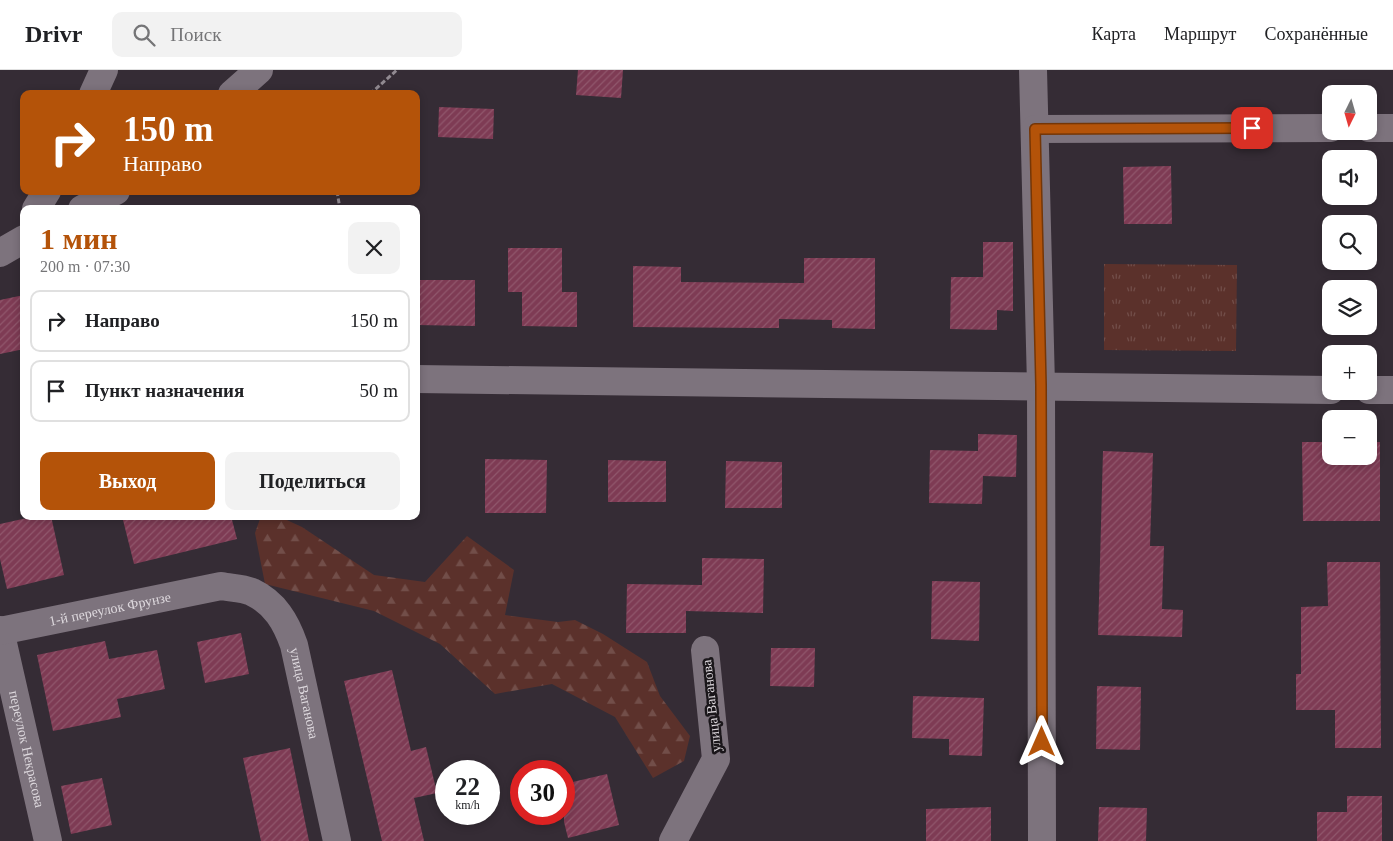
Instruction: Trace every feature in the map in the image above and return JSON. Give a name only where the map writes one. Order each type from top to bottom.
[{"type":"street","points":[[95,90],[104,70]]},
{"type":"street","points":[[236,90],[259,70]]},
{"type":"street","points":[[1034,70],[1041,385],[1042,841]]},
{"type":"street","points":[[1035,129],[1322,128]]},
{"type":"street","points":[[1378,128],[1393,128]]},
{"type":"street","points":[[90,205],[108,195]]},
{"type":"street","points":[[420,379],[1322,390]]},
{"type":"street","points":[[1377,390],[1393,390]]},
{"type":"street","name":"1-й переулок Фрунзе","points":[[0,631],[221,586]]},
{"type":"street","name":"улица Ваганова","points":[[221,586],[250,592],[268,602],[286,624],[294,645],[337,841]]},
{"type":"street","name":"переулок Некрасова","points":[[0,631],[48,841]]},
{"type":"street","name":"улица Ваганова","points":[[673,841],[716,759],[705,650]]},
{"type":"path","points":[[374,90],[397,70]]},
{"type":"green space","points":[[1104,264],[1237,265],[1236,351],[1104,350]]},
{"type":"green space","points":[[260,520],[287,520],[302,527],[374,575],[425,582],[467,536],[514,570],[505,615],[558,622],[575,620],[603,634],[647,662],[660,696],[690,736],[684,761],[653,778],[615,717],[552,684],[495,694],[440,644],[374,611],[265,584],[255,533]]},
{"type":"building","points":[[578,70],[623,70],[621,98],[576,95]]},
{"type":"building","points":[[439,107],[494,109],[493,139],[438,137]]},
{"type":"building","points":[[1171,166],[1172,224],[1124,224],[1123,167]]},
{"type":"building","points":[[983,242],[1013,242],[1013,311],[997,310],[997,330],[950,329],[951,277],[983,277]]},
{"type":"building","points":[[508,248],[562,248],[562,292],[577,292],[577,327],[522,326],[522,292],[508,292]]},
{"type":"building","points":[[804,258],[875,258],[875,329],[832,328],[832,320],[779,319],[779,328],[633,327],[633,266],[681,267],[681,282],[804,283]]},
{"type":"building","points":[[420,280],[475,280],[475,326],[420,325]]},
{"type":"building","points":[[20,296],[20,350],[0,354],[0,300]]},
{"type":"building","points":[[978,434],[1017,435],[1016,477],[983,476],[982,504],[929,503],[930,450],[978,451]]},
{"type":"building","points":[[1302,442],[1322,442],[1322,465],[1377,465],[1377,442],[1380,442],[1380,521],[1303,521]]},
{"type":"building","points":[[1103,451],[1153,453],[1150,546],[1164,546],[1162,609],[1183,610],[1182,637],[1098,635]]},
{"type":"building","points":[[485,459],[547,460],[546,513],[485,513]]},
{"type":"building","points":[[608,460],[666,461],[666,502],[608,502]]},
{"type":"building","points":[[726,461],[782,462],[782,508],[725,508]]},
{"type":"building","points":[[20,520],[52,520],[64,575],[7,589],[0,559],[0,524]]},
{"type":"building","points":[[123,520],[232,520],[237,539],[134,564]]},
{"type":"building","points":[[702,558],[764,559],[763,613],[686,611],[686,633],[626,633],[627,584],[702,585]]},
{"type":"building","points":[[1327,562],[1380,562],[1381,748],[1335,748],[1335,710],[1296,710],[1296,674],[1301,674],[1301,607],[1328,606]]},
{"type":"building","points":[[932,581],[980,582],[979,641],[931,639]]},
{"type":"building","points":[[241,633],[249,674],[205,683],[197,642]]},
{"type":"building","points":[[105,641],[109,659],[157,650],[165,689],[117,699],[121,717],[53,731],[37,655]]},
{"type":"building","points":[[771,648],[815,648],[814,687],[770,686]]},
{"type":"building","points":[[392,670],[411,751],[426,747],[435,785],[435,793],[414,798],[424,841],[382,841],[344,681]]},
{"type":"building","points":[[1097,686],[1141,687],[1140,750],[1096,749]]},
{"type":"building","points":[[913,696],[984,698],[982,756],[949,755],[949,739],[912,738]]},
{"type":"building","points":[[290,748],[309,841],[261,841],[243,758]]},
{"type":"building","points":[[607,774],[619,825],[568,838],[565,825],[575,825],[575,781]]},
{"type":"building","points":[[102,778],[112,825],[71,834],[61,786]]},
{"type":"building","points":[[1347,796],[1382,796],[1382,841],[1317,841],[1317,812],[1347,812]]},
{"type":"building","points":[[991,807],[991,841],[926,841],[926,809]]},
{"type":"building","points":[[1099,807],[1147,808],[1146,841],[1098,841]]},
{"type":"route","points":[[1042,742],[1041,385],[1035,129],[1252,128]]}]
